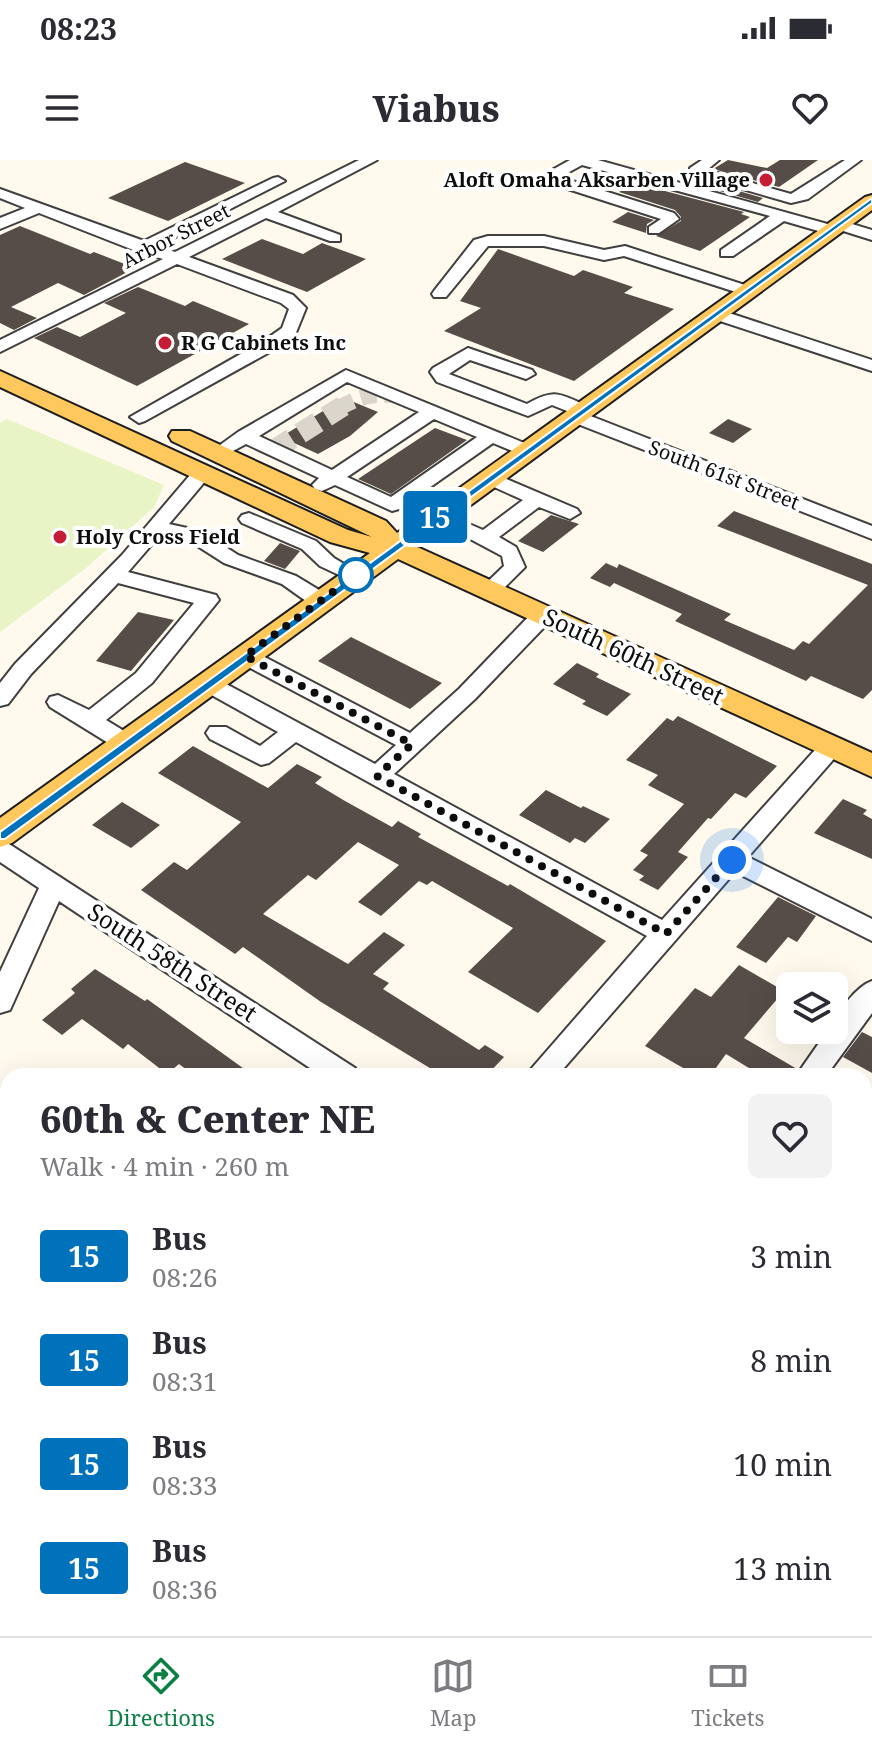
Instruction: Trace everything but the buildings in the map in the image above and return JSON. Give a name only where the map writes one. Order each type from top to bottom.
[{"type":"main road","points":[[0,835],[872,201]]},
{"type":"main road","name":"South 60th Street","points":[[0,354],[139,417],[271,504],[356,542],[395,547],[872,766]]},
{"type":"main road","points":[[0,364],[64,391],[88,394]]},
{"type":"main road","name":"South 60th Street","points":[[0,378],[210,462],[308,494],[377,527],[395,547]]},
{"type":"street","name":"Arbor Street","points":[[0,347],[370,160]]},
{"type":"street","points":[[654,230],[671,219],[669,216],[548,178],[581,160],[782,215],[872,235]]},
{"type":"street","points":[[712,160],[695,171],[791,199],[803,196],[854,160]]},
{"type":"street","points":[[590,191],[623,172]]},
{"type":"street","points":[[142,248],[278,181]]},
{"type":"street","points":[[0,193],[174,260],[287,299],[298,308],[289,331],[271,344],[139,417]]},
{"type":"street","points":[[0,224],[37,208]]},
{"type":"street","points":[[265,213],[335,238]]},
{"type":"street","points":[[727,253],[782,215]]},
{"type":"street","points":[[440,294],[480,243],[516,241],[544,241],[604,255],[625,251],[748,291]]},
{"type":"street","points":[[717,314],[872,366]]},
{"type":"street","points":[[526,374],[468,353],[439,372],[443,378],[528,411],[571,384]]},
{"type":"street","points":[[0,699],[23,669],[156,528],[210,462],[245,436],[346,375],[527,451]]},
{"type":"street","name":"South 61st Street","points":[[551,398],[580,414],[872,533]]},
{"type":"street","points":[[308,494],[432,412]]},
{"type":"street","points":[[245,436],[392,505],[491,436]]},
{"type":"street","points":[[490,478],[570,513]]},
{"type":"street","points":[[485,538],[537,499]]},
{"type":"street","points":[[209,546],[271,504]]},
{"type":"street","points":[[437,516],[485,538],[507,550],[514,558],[515,567],[490,590]]},
{"type":"street","points":[[249,519],[309,545],[327,562],[354,576]]},
{"type":"street","points":[[156,528],[194,535],[256,571],[289,580],[321,601]]},
{"type":"street","points":[[90,721],[144,678],[208,600],[114,575]]},
{"type":"street","points":[[377,776],[484,677],[543,615]]},
{"type":"street","points":[[245,656],[412,744]]},
{"type":"street","points":[[207,683],[666,934]]},
{"type":"street","points":[[58,702],[126,743]]},
{"type":"street","points":[[218,733],[261,757],[294,731]]},
{"type":"street","points":[[546,1068],[831,747]]},
{"type":"street","name":"South 58th Street","points":[[0,850],[52,887],[103,916],[333,1068]]},
{"type":"street","points":[[732,860],[872,931]]},
{"type":"street","points":[[0,1002],[52,887]]},
{"type":"street","points":[[816,1068],[872,992]]},
{"type":"green space","name":"Holy Cross Field","points":[[7,419],[164,485],[154,507],[86,568],[0,632],[0,423]]},
{"type":"tunnel","points":[[339,408],[365,397],[392,395]]},
{"type":"tunnel","points":[[274,450],[343,406]]},
{"type":"bus line","name":"15","points":[[0,835],[872,201]]},
{"type":"place","name":"Aloft Omaha Aksarben Village","points":[[766,180]]},
{"type":"place","name":"R G Cabinets Inc","points":[[165,343]]},
{"type":"place","name":"Holy Cross Field","points":[[60,537]]},
{"type":"route","points":[[356,575],[245,656],[412,744],[377,776],[666,934],[732,860]]}]
